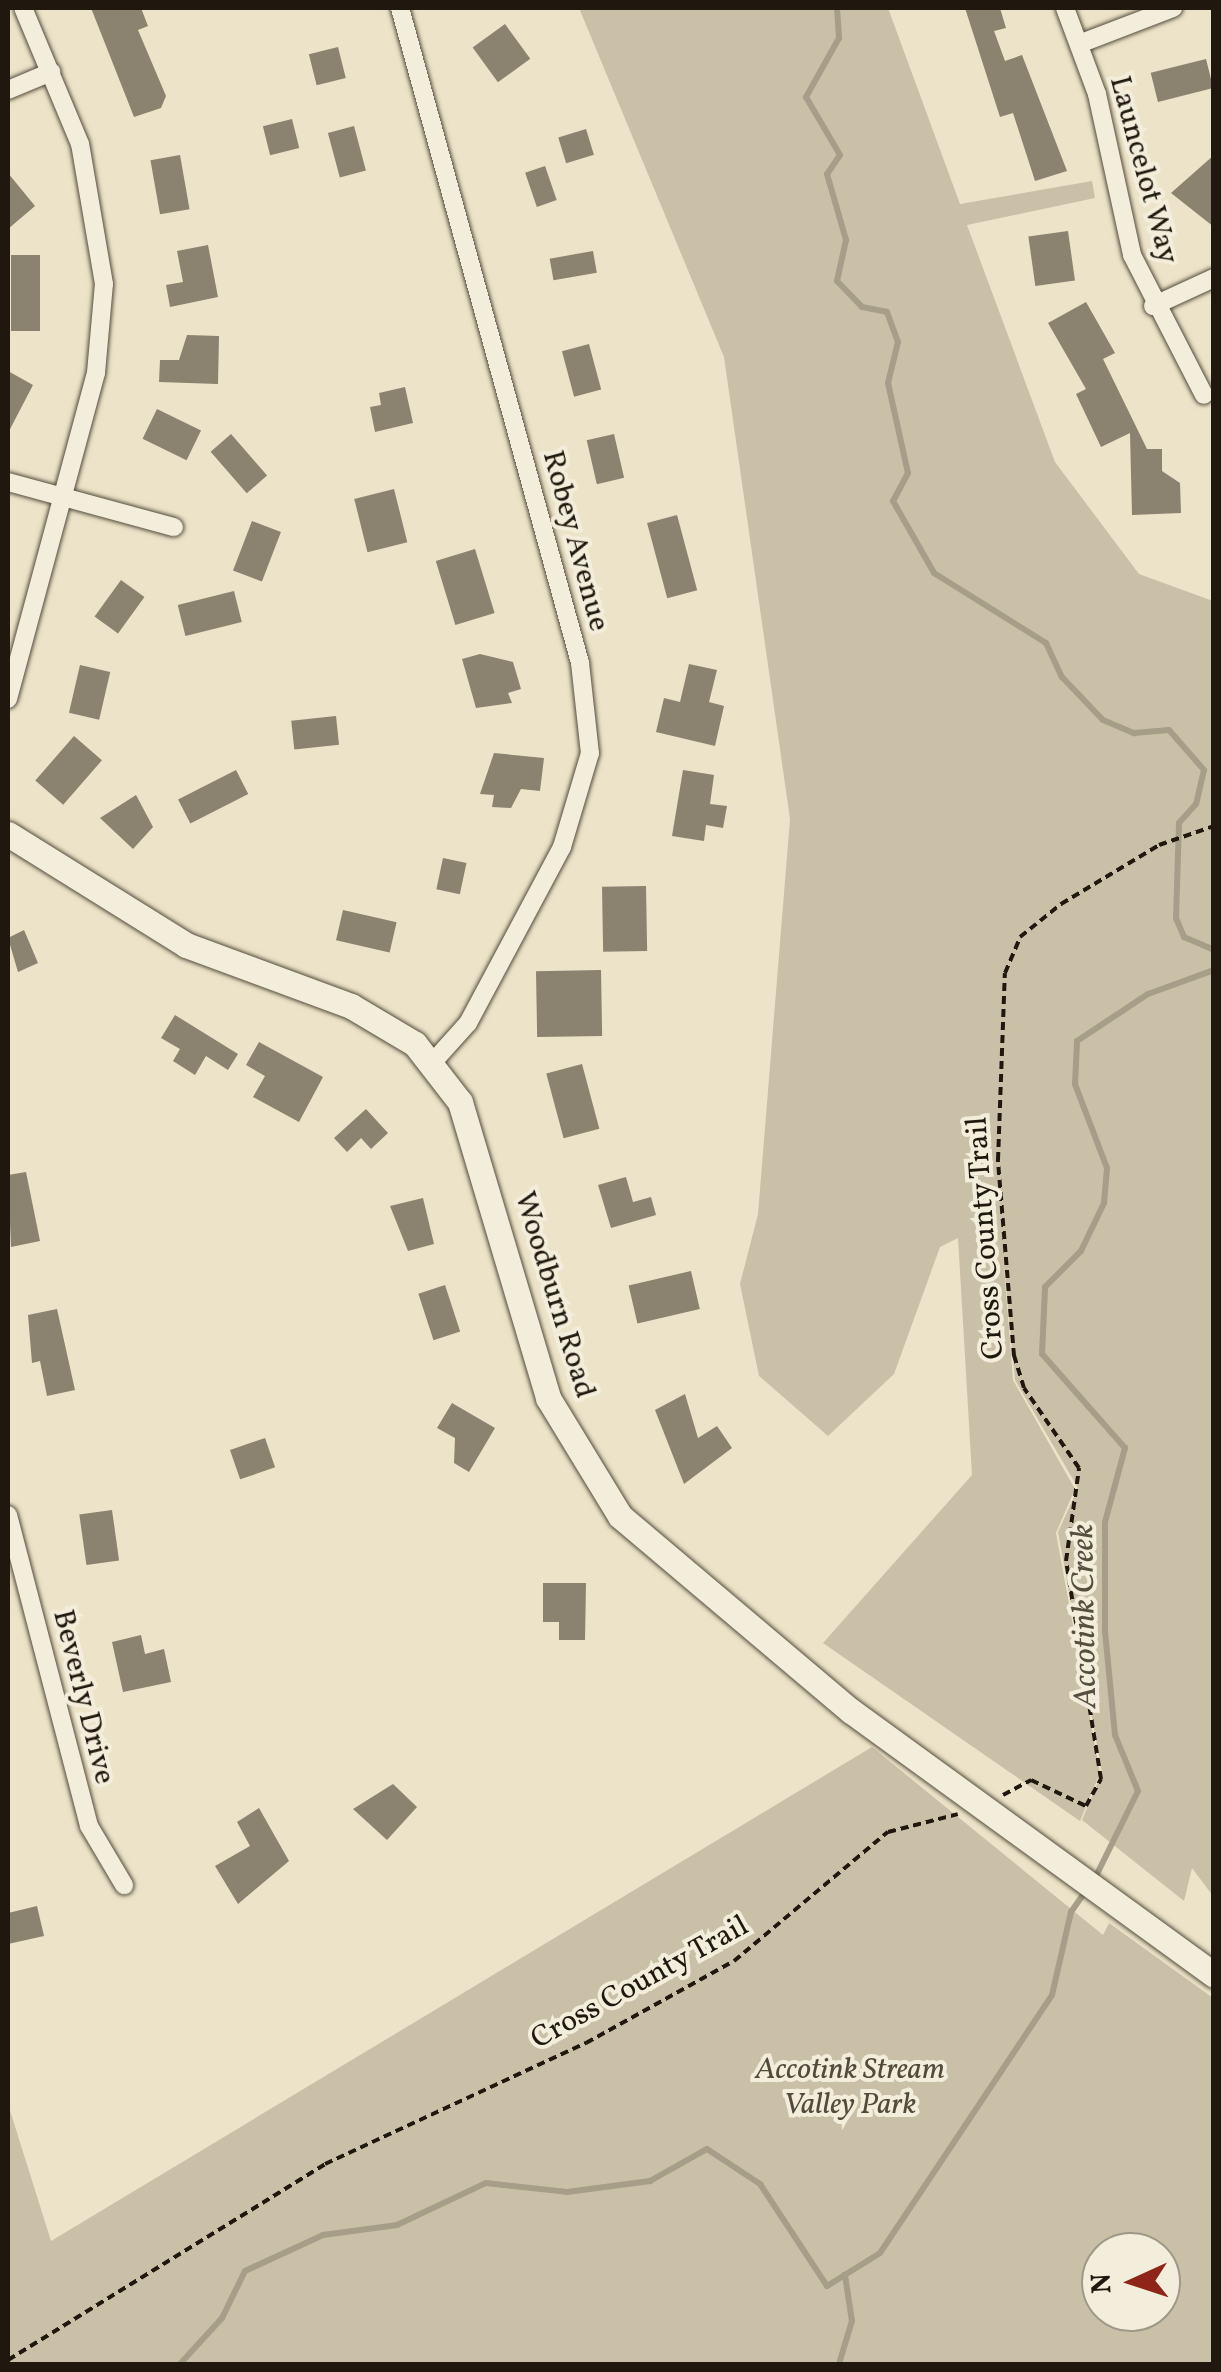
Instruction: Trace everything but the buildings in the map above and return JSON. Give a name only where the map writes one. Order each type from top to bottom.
[{"type":"street","points":[[8,699],[96,373],[104,284],[94,194],[51,72],[23,8]]},
{"type":"street","name":"Robey Avenue","points":[[400,8],[580,663],[590,752],[562,847],[468,1023],[433,1062]]},
{"type":"street","name":"Launcelot Way","points":[[1065,8],[1080,44],[1153,306],[1204,395]]},
{"type":"street","points":[[1080,44],[1173,8]]},
{"type":"street","points":[[8,90],[51,72]]},
{"type":"street","points":[[1153,306],[1214,278]]},
{"type":"street","points":[[8,482],[174,527]]},
{"type":"street","name":"Woodburn Road","points":[[8,834],[186,945],[351,1006],[433,1062],[476,1143],[548,1398],[596,1488],[666,1558],[976,1807],[1121,1914],[1214,1975]]},
{"type":"street","name":"Beverly Drive","points":[[8,1514],[89,1826],[124,1885]]},
{"type":"path","name":"Cross County Trail","points":[[8,2360],[326,2164],[586,2043],[734,1961],[888,1832],[976,1807],[1031,1780],[1086,1806],[1102,1779],[1066,1561],[1079,1468],[1016,1369],[998,1160],[1005,974],[1035,924],[1166,842],[1214,826]]},
{"type":"green space","points":[[579,8],[888,8],[960,204],[1092,181],[1095,198],[967,225],[1055,462],[1139,574],[1213,601],[1213,1896],[1192,1868],[1184,1901],[1082,1820],[1102,1772],[1058,1532],[1078,1488],[1015,1380],[1003,1254],[1013,1380],[1075,1489],[1056,1533],[1100,1773],[1080,1821],[823,1643],[972,1475],[958,1238],[940,1247],[894,1374],[828,1436],[759,1376],[740,1284],[758,1214],[790,819],[724,357]]},
{"type":"green space","name":"Accotink Stream Valley Park","points":[[872,1747],[1103,1935],[1109,1923],[1213,1998],[1213,2364],[8,2364],[8,2104],[51,2241]]},
{"type":"waterway","points":[[837,8],[839,38],[806,97],[840,155],[827,174],[846,240],[837,281],[862,307],[887,312],[898,342],[888,383],[908,473],[893,501],[934,573],[1046,643],[1062,677],[1103,720],[1134,733],[1169,730],[1204,770],[1196,804],[1179,823],[1176,918],[1184,937],[1214,950]]},
{"type":"waterway","name":"Accotink Creek","points":[[1095,1878],[1138,1791],[1115,1735],[1105,1632],[1105,1522],[1125,1448],[1042,1354],[1045,1287],[1081,1251],[1104,1203],[1107,1168],[1075,1084],[1077,1041],[1148,994],[1214,970]]},
{"type":"waterway","name":"Accotink Creek","points":[[180,2364],[222,2318],[245,2271],[323,2235],[397,2225],[486,2183],[567,2192],[650,2181],[707,2149],[760,2184],[827,2286],[880,2253],[1052,1995],[1071,1912],[1088,1888]]},
{"type":"waterway","points":[[839,2364],[852,2321],[845,2275]]}]
